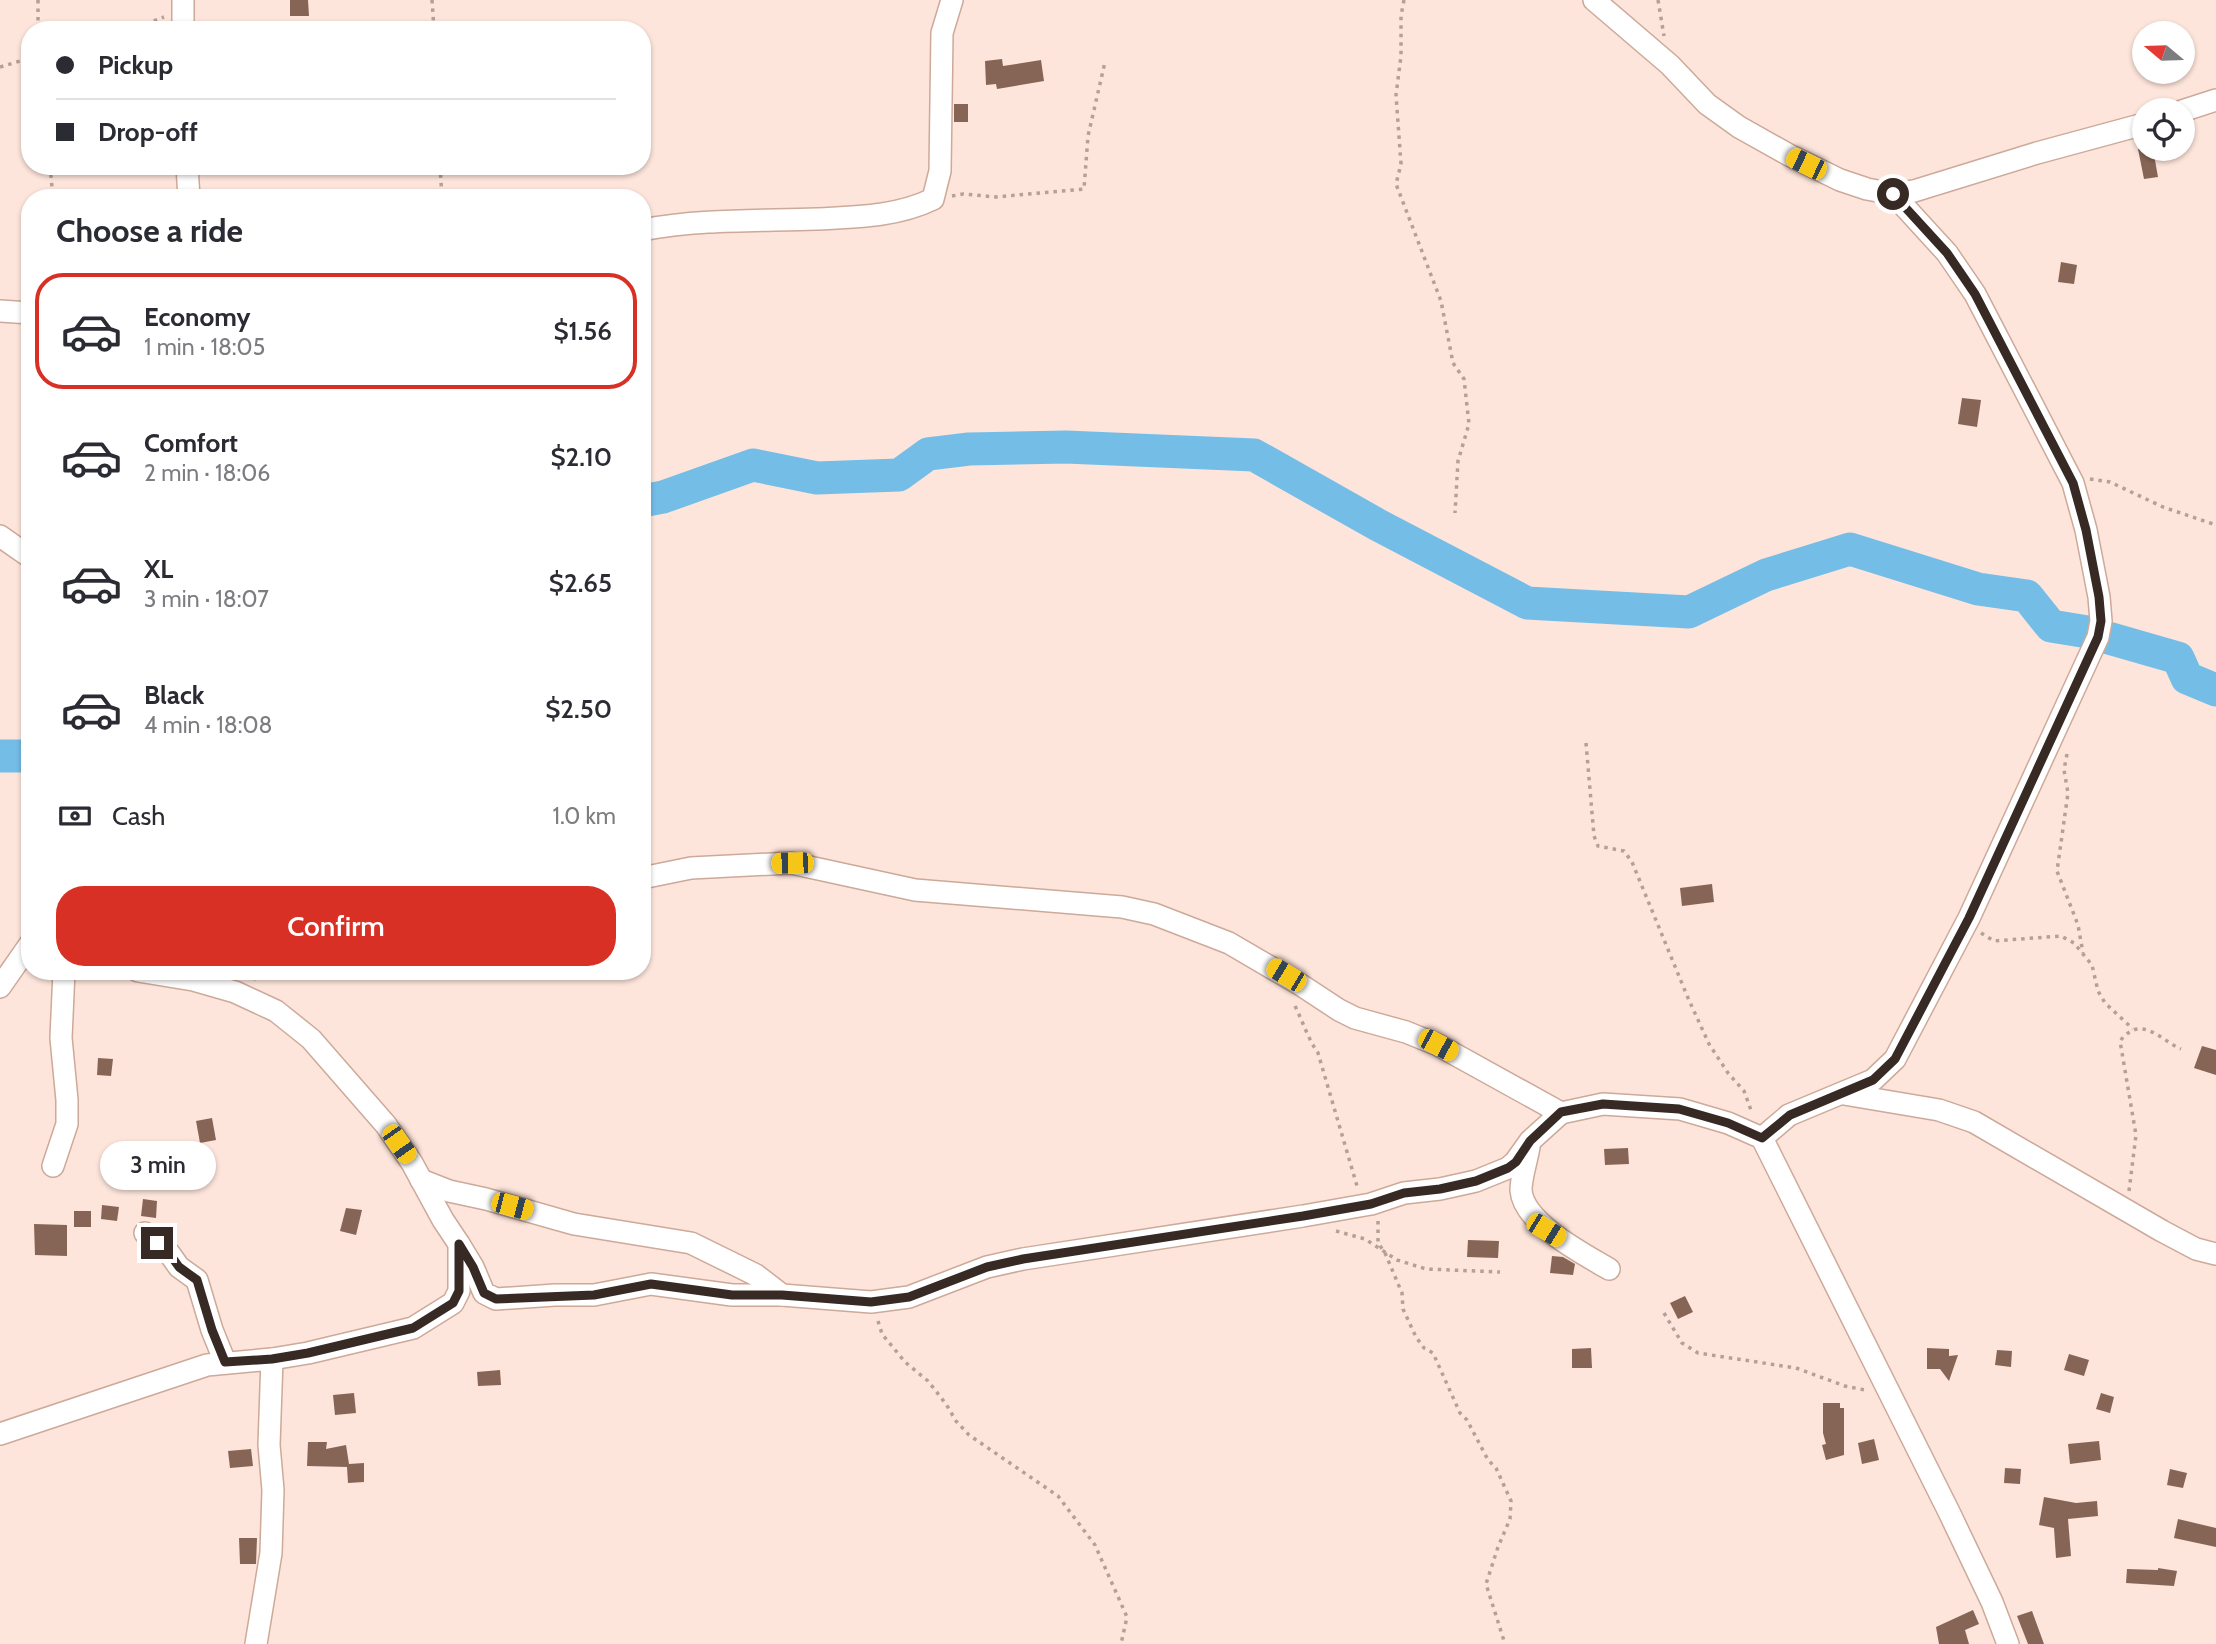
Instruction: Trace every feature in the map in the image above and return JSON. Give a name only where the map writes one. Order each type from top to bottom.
[{"type":"street","points":[[651,229],[709,222],[870,215],[917,207],[933,199],[940,171],[942,33],[952,0]]},
{"type":"street","points":[[1594,0],[1670,65],[1707,104],[1739,127],[1840,180],[1867,189],[1893,194],[1914,191],[2132,127]]},
{"type":"street","points":[[2195,107],[2216,100]]},
{"type":"street","points":[[1762,1138],[1790,1115],[1873,1080],[1895,1059],[1969,918],[2098,637],[2101,621],[2086,530],[2073,483],[1975,294],[1947,253],[1893,194]]},
{"type":"street","points":[[0,311],[21,312]]},
{"type":"street","points":[[0,536],[21,551]]},
{"type":"street","points":[[651,876],[724,864],[792,863],[915,890],[1122,907],[1154,914],[1229,943],[1355,1018],[1406,1032],[1438,1045],[1561,1112]]},
{"type":"street","points":[[3,984],[21,957]]},
{"type":"street","points":[[3,984],[21,976]]},
{"type":"street","points":[[53,1166],[67,1124],[68,1100],[61,1038],[64,980]]},
{"type":"street","points":[[193,980],[235,992],[276,1011],[311,1039],[386,1125],[412,1163],[473,1267],[484,1293],[496,1299],[594,1295],[651,1284],[732,1295],[782,1295],[871,1302],[909,1297],[987,1267],[1023,1259],[1303,1216],[1371,1204],[1404,1193],[1476,1181],[1516,1162],[1530,1141],[1561,1112],[1603,1104],[1679,1109],[1728,1123],[1762,1138],[1986,1590],[2008,1644]]},
{"type":"street","points":[[1844,1094],[1940,1110],[1974,1122],[2196,1249],[2216,1254]]},
{"type":"street","points":[[1530,1141],[1521,1192],[1529,1208],[1546,1230],[1609,1269]]},
{"type":"street","points":[[421,1180],[449,1191],[574,1224],[691,1243],[756,1275],[782,1295]]},
{"type":"street","points":[[145,1233],[169,1253],[179,1267],[197,1280],[225,1362]]},
{"type":"street","points":[[0,1434],[207,1364],[272,1359],[361,1342],[413,1328],[453,1303],[459,1291],[459,1244]]},
{"type":"street","points":[[256,1644],[271,1553],[273,1490],[269,1445],[272,1359]]},
{"type":"path","points":[[38,0],[38,21]]},
{"type":"path","points":[[432,0],[433,21]]},
{"type":"path","points":[[1404,0],[1396,95],[1401,164],[1396,184],[1441,301],[1454,363],[1464,379],[1469,424],[1458,461],[1455,513]]},
{"type":"path","points":[[158,21],[183,13]]},
{"type":"path","points":[[0,67],[21,61]]},
{"type":"path","points":[[933,199],[963,194],[996,197],[1084,189],[1088,136],[1105,62]]},
{"type":"path","points":[[2073,483],[2083,478],[2110,482],[2163,507],[2216,525]]},
{"type":"path","points":[[2057,726],[2068,751],[2064,770],[2068,793],[2057,871],[2078,925],[2083,953]]},
{"type":"path","points":[[1586,743],[1594,836],[1598,846],[1624,851],[1632,862],[1709,1044],[1744,1091],[1762,1138]]},
{"type":"path","points":[[1969,918],[1979,932],[1994,942],[2061,936],[2074,943],[2092,965],[2098,991],[2105,1003],[2133,1029]]},
{"type":"path","points":[[1294,1005],[1318,1054],[1352,1177],[1361,1194],[1376,1208],[1378,1243],[1402,1293],[1403,1308],[1416,1338],[1424,1348],[1433,1353],[1460,1413],[1467,1420],[1488,1460],[1496,1468],[1511,1502],[1510,1520],[1486,1584],[1505,1644]]},
{"type":"path","points":[[2127,1211],[2136,1135],[2120,1041],[2133,1029],[2141,1029],[2158,1034],[2181,1049]]},
{"type":"path","points":[[1330,1230],[1365,1239],[1397,1260],[1426,1269],[1500,1272]]},
{"type":"path","points":[[871,1302],[882,1334],[905,1362],[928,1381],[956,1421],[969,1435],[1058,1496],[1095,1545],[1126,1617],[1121,1644]]},
{"type":"path","points":[[1664,1313],[1682,1343],[1698,1353],[1796,1368],[1845,1386],[1891,1395]]},
{"type":"building","points":[[290,0],[308,0],[309,16],[290,16]]},
{"type":"building","points":[[1002,59],[1003,66],[1041,60],[1044,81],[997,89],[996,84],[986,85],[985,61]]},
{"type":"building","points":[[954,104],[968,104],[968,122],[954,122]]},
{"type":"building","points":[[2140,161],[2155,161],[2158,177],[2144,179]]},
{"type":"building","points":[[2061,262],[2077,265],[2074,284],[2058,282]]},
{"type":"building","points":[[1962,398],[1981,400],[1977,427],[1958,424]]},
{"type":"building","points":[[1712,884],[1714,902],[1682,906],[1680,888]]},
{"type":"building","points":[[2202,1046],[2216,1050],[2216,1075],[2194,1068]]},
{"type":"building","points":[[98,1058],[113,1059],[111,1076],[97,1075]]},
{"type":"building","points":[[212,1118],[216,1140],[200,1143],[196,1121]]},
{"type":"building","points":[[1628,1148],[1629,1164],[1605,1165],[1604,1149]]},
{"type":"building","points":[[143,1199],[157,1201],[156,1218],[141,1216]]},
{"type":"building","points":[[102,1205],[119,1207],[117,1221],[101,1219]]},
{"type":"building","points":[[346,1208],[362,1210],[356,1235],[340,1231]]},
{"type":"building","points":[[74,1211],[91,1211],[91,1227],[74,1227]]},
{"type":"building","points":[[34,1224],[67,1225],[67,1256],[35,1255]]},
{"type":"building","points":[[1468,1240],[1499,1241],[1498,1258],[1467,1257]]},
{"type":"building","points":[[1552,1256],[1563,1257],[1575,1264],[1573,1275],[1550,1273]]},
{"type":"building","points":[[1685,1296],[1693,1312],[1678,1319],[1670,1303]]},
{"type":"building","points":[[1591,1348],[1592,1368],[1572,1368],[1572,1349]]},
{"type":"building","points":[[1927,1348],[1949,1349],[1949,1356],[1958,1355],[1949,1381],[1940,1369],[1927,1369]]},
{"type":"building","points":[[1997,1350],[2012,1351],[2011,1367],[1995,1365]]},
{"type":"building","points":[[2069,1354],[2089,1360],[2084,1376],[2064,1370]]},
{"type":"building","points":[[500,1370],[501,1385],[478,1386],[477,1372]]},
{"type":"building","points":[[354,1393],[356,1413],[335,1415],[333,1395]]},
{"type":"building","points":[[2101,1393],[2114,1397],[2110,1413],[2096,1409]]},
{"type":"building","points":[[1823,1403],[1840,1403],[1840,1408],[1844,1408],[1844,1455],[1826,1460],[1822,1445],[1826,1444],[1823,1433]]},
{"type":"building","points":[[1874,1439],[1879,1460],[1862,1464],[1858,1443]]},
{"type":"building","points":[[2099,1441],[2101,1460],[2070,1464],[2068,1444]]},
{"type":"building","points":[[308,1442],[327,1442],[326,1449],[346,1445],[349,1464],[364,1463],[364,1482],[348,1483],[347,1467],[307,1466]]},
{"type":"building","points":[[251,1449],[253,1466],[230,1468],[228,1451]]},
{"type":"building","points":[[2005,1468],[2021,1469],[2020,1484],[2004,1483]]},
{"type":"building","points":[[2170,1469],[2187,1473],[2183,1488],[2167,1485]]},
{"type":"building","points":[[2044,1497],[2076,1503],[2097,1501],[2098,1516],[2068,1519],[2071,1556],[2056,1558],[2054,1528],[2039,1525]]},
{"type":"building","points":[[2178,1519],[2216,1528],[2216,1547],[2174,1538]]},
{"type":"building","points":[[239,1538],[257,1538],[256,1564],[240,1564]]},
{"type":"building","points":[[2158,1568],[2177,1571],[2174,1586],[2126,1583],[2127,1569]]},
{"type":"building","points":[[1973,1610],[1979,1624],[1965,1630],[1969,1644],[1939,1644],[1936,1627]]},
{"type":"building","points":[[2032,1611],[2044,1644],[2028,1644],[2017,1616]]},
{"type":"waterway","points":[[651,499],[753,465],[817,478],[899,475],[928,454],[969,449],[1066,447],[1254,455],[1378,525],[1527,603],[1689,612],[1766,575],[1850,549],[1978,589],[2027,596],[2051,626],[2094,633]]},
{"type":"waterway","points":[[2105,637],[2178,658],[2187,678],[2216,690]]},
{"type":"waterway","points":[[0,756],[21,756]]},
{"type":"route","points":[[157,1243],[179,1267],[197,1280],[225,1362],[272,1359],[361,1342],[413,1328],[453,1303],[459,1291],[459,1244],[484,1293],[496,1299],[594,1295],[651,1284],[732,1295],[782,1295],[871,1302],[909,1297],[987,1267],[1023,1259],[1303,1216],[1371,1204],[1404,1193],[1476,1181],[1516,1162],[1530,1141],[1561,1112],[1603,1104],[1679,1109],[1728,1123],[1762,1138],[1790,1115],[1873,1080],[1895,1059],[1969,918],[2098,637],[2101,621],[2086,530],[2073,483],[1975,294],[1947,253],[1893,194]]}]
